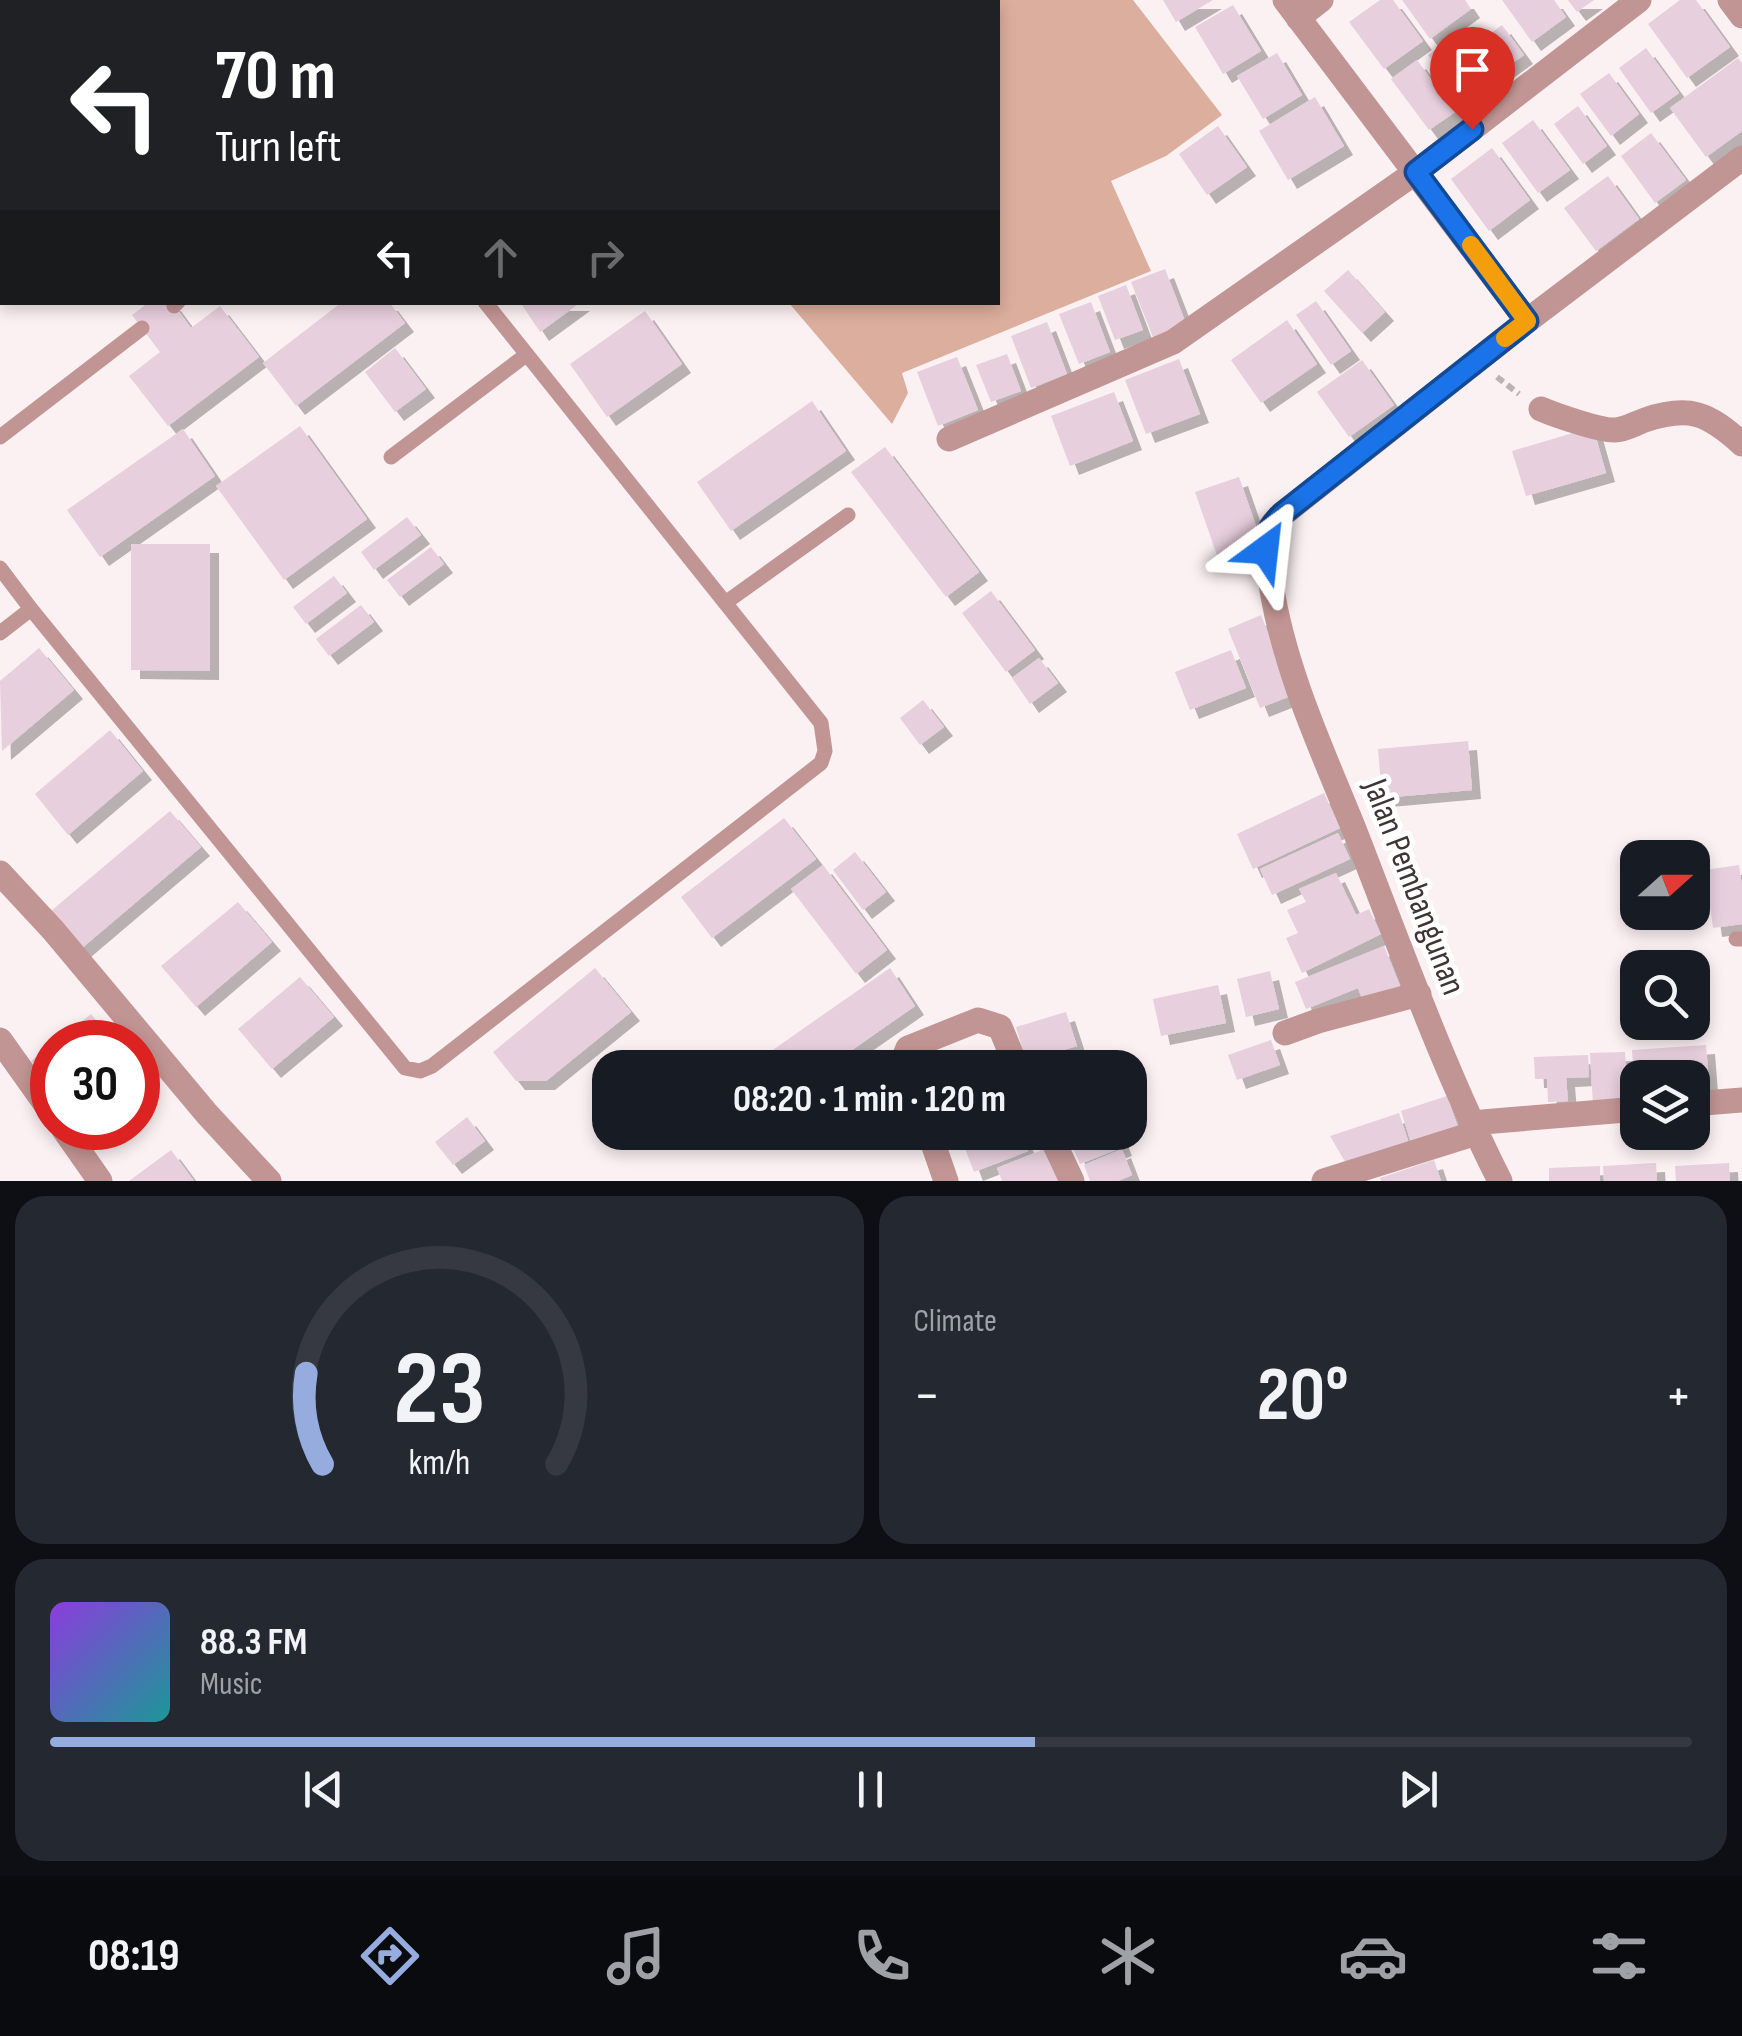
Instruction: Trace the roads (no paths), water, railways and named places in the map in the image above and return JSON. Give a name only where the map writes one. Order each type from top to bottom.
[{"type":"street","points":[[1321,0],[1292,9],[1527,321]]},
{"type":"street","points":[[949,440],[1173,342],[1416,172],[1639,0]]},
{"type":"street","points":[[1730,0],[1742,16]]},
{"type":"street","name":"Jalan Pembangunan","points":[[1500,1181],[1473,1128],[1306,710],[1276,614],[1266,536],[1273,522],[1477,360],[1742,158]]},
{"type":"street","points":[[1541,409],[1614,430],[1685,411],[1706,416],[1742,444]]},
{"type":"street","points":[[0,872],[269,1181]]},
{"type":"street","points":[[1285,1033],[1418,994]]},
{"type":"street","points":[[907,1050],[978,1020],[1000,1027],[1010,1050]]},
{"type":"street","points":[[0,1040],[30,1082]]},
{"type":"street","points":[[1710,1103],[1742,1100]]},
{"type":"street","points":[[1324,1181],[1473,1128],[1620,1111]]},
{"type":"street","points":[[78,1150],[100,1181]]},
{"type":"street","points":[[935,1150],[946,1181]]},
{"type":"street","points":[[1057,1150],[1072,1181]]},
{"type":"lane","points":[[0,568],[405,1068],[420,1071],[432,1066],[821,763],[825,751],[820,723],[487,305]]},
{"type":"lane","points":[[0,438],[142,328]]},
{"type":"lane","points":[[390,456],[526,354]]},
{"type":"lane","points":[[725,604],[848,514]]},
{"type":"lane","points":[[0,634],[31,609]]}]
